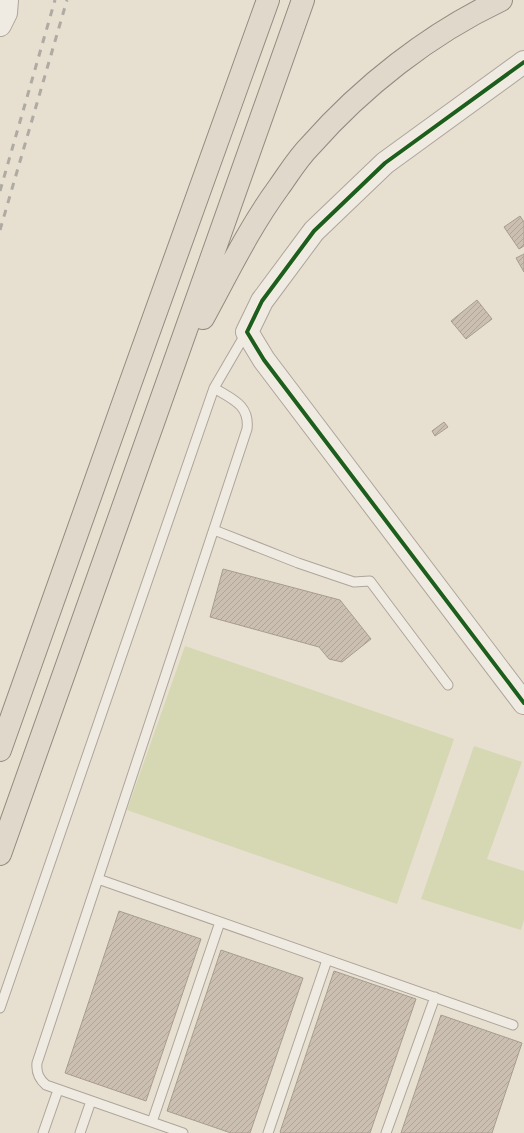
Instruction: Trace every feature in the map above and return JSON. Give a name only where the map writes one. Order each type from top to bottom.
[{"type":"highway","points":[[0,750],[127,391],[268,0]]},
{"type":"highway","points":[[0,854],[303,0]]},
{"type":"highway","points":[[170,377],[245,239],[278,188],[309,146],[386,72],[457,22],[501,0]]},
{"type":"street","points":[[524,62],[385,163],[314,231],[262,301],[247,332],[264,360],[524,703]]},
{"type":"lane","points":[[0,1008],[214,388],[247,332]]},
{"type":"lane","points":[[184,1133],[46,1085],[42,1082],[37,1073],[37,1063],[247,429],[247,414],[238,402],[214,388]]},
{"type":"lane","points":[[214,530],[298,563],[354,582],[370,581],[448,685]]},
{"type":"lane","points":[[98,879],[513,1024]]},
{"type":"lane","points":[[152,1122],[220,922]]},
{"type":"lane","points":[[268,1133],[327,960]]},
{"type":"lane","points":[[386,1133],[435,997]]},
{"type":"lane","points":[[43,1133],[58,1090]]},
{"type":"lane","points":[[80,1133],[91,1101]]},
{"type":"green space","points":[[185,646],[454,739],[397,904],[127,810]]},
{"type":"green space","points":[[474,746],[522,762],[487,859],[524,871],[524,920],[521,930],[421,899]]},
{"type":"building","points":[[520,216],[524,222],[524,246],[519,249],[504,227]]},
{"type":"building","points":[[524,254],[524,272],[516,258]]},
{"type":"building","points":[[477,300],[492,319],[466,339],[451,321]]},
{"type":"building","points":[[444,422],[448,427],[435,436],[432,431]]},
{"type":"building","points":[[223,569],[340,600],[371,639],[342,662],[329,659],[319,647],[210,617]]},
{"type":"building","points":[[119,911],[201,939],[146,1101],[65,1073]]},
{"type":"building","points":[[221,950],[303,978],[250,1133],[231,1133],[167,1111]]},
{"type":"building","points":[[334,971],[416,999],[370,1133],[281,1133],[280,1132]]},
{"type":"building","points":[[441,1015],[522,1043],[492,1133],[401,1133]]},
{"type":"railway","points":[[0,191],[55,0]]},
{"type":"railway","points":[[0,230],[67,0]]},
{"type":"cycle path","points":[[524,62],[385,163],[314,231],[262,301],[247,332],[264,360],[524,703]]}]
